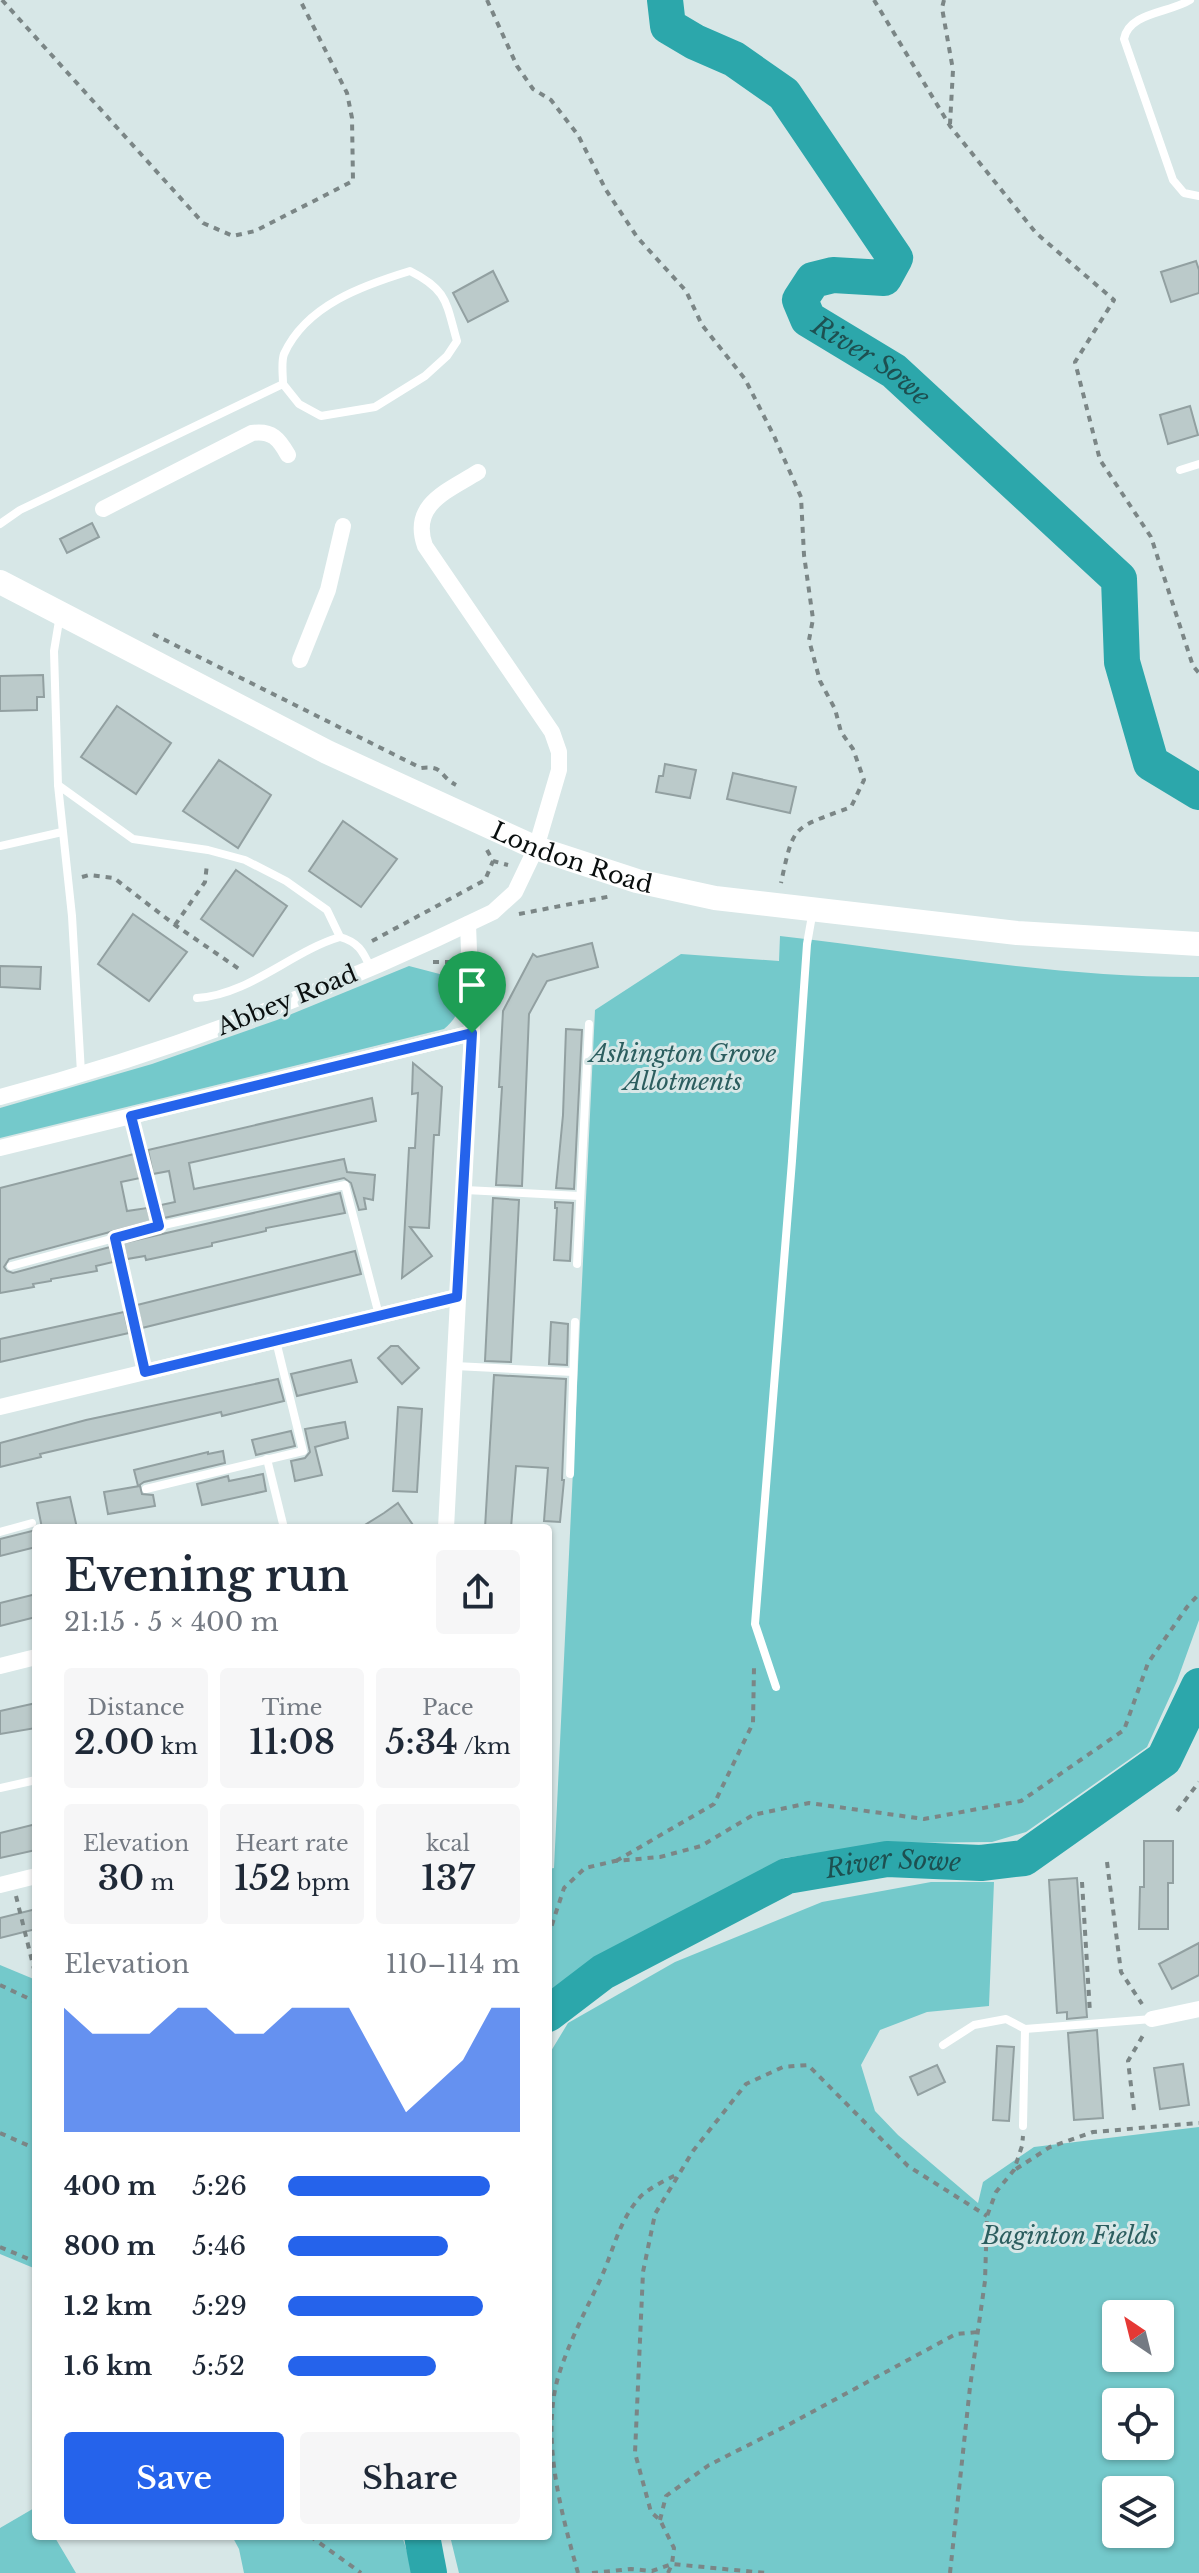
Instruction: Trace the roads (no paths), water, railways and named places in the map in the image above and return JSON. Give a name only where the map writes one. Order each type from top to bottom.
[{"type":"main road","name":"London Road","points":[[0,582],[327,752],[536,848],[637,881],[715,898],[1017,933],[1199,944]]},
{"type":"street","points":[[103,509],[252,433],[274,435],[288,455]]},
{"type":"street","name":"Abbey Road","points":[[0,1097],[284,1005],[493,912],[515,892],[536,848],[559,770],[559,752],[552,732],[422,538],[421,521],[428,507],[478,472]]},
{"type":"street","points":[[300,660],[328,590],[343,526]]},
{"type":"street","points":[[446,1524],[472,1033],[468,924]]},
{"type":"street","points":[[0,1148],[472,1033]]},
{"type":"street","points":[[0,1407],[457,1297]]},
{"type":"street","points":[[0,1666],[32,1658]]},
{"type":"street","points":[[6,1884],[32,1877]]},
{"type":"street","points":[[1152,2019],[1199,2009]]},
{"type":"lane","points":[[1190,0],[1133,22],[1125,31],[1124,39],[1173,180],[1184,193],[1199,196]]},
{"type":"lane","points":[[410,271],[429,280],[444,295],[457,341],[447,356],[425,376],[375,407],[321,416],[299,404],[283,384],[283,356],[296,335],[320,311],[365,285],[410,271]]},
{"type":"lane","points":[[0,524],[20,510],[283,384]]},
{"type":"lane","points":[[1180,470],[1199,464]]},
{"type":"lane","points":[[60,614],[54,651],[58,785],[69,880],[81,1073]]},
{"type":"lane","points":[[58,785],[133,839],[208,850],[245,860],[286,881],[327,910],[340,937]]},
{"type":"lane","points":[[0,846],[62,832]]},
{"type":"lane","points":[[776,1687],[755,1624],[807,944],[813,909]]},
{"type":"lane","points":[[197,998],[212,997],[340,937],[361,947],[370,967]]},
{"type":"lane","points":[[577,1264],[589,1024]]},
{"type":"lane","points":[[131,1116],[159,1226]]},
{"type":"lane","points":[[11,1266],[159,1226],[345,1185],[379,1315]]},
{"type":"lane","points":[[465,1190],[580,1196]]},
{"type":"lane","points":[[115,1238],[145,1372]]},
{"type":"lane","points":[[570,1474],[575,1322]]},
{"type":"lane","points":[[146,1489],[303,1451],[275,1340]]},
{"type":"lane","points":[[454,1366],[573,1372]]},
{"type":"lane","points":[[267,1459],[283,1524]]},
{"type":"lane","points":[[0,1532],[32,1523]]},
{"type":"lane","points":[[0,1788],[32,1781]]},
{"type":"lane","points":[[943,2045],[974,2025],[1006,2019],[1025,2029],[1152,2019]]},
{"type":"lane","points":[[1023,2126],[1025,2029]]},
{"type":"waterway","name":"River Sowe","points":[[665,0],[668,26],[734,59],[784,94],[895,258],[884,278],[833,275],[813,280],[800,300],[808,319],[894,371],[1119,579],[1122,662],[1151,763],[1199,792]]},
{"type":"waterway","name":"River Sowe","points":[[552,2011],[603,1972],[787,1876],[887,1859],[981,1863],[1024,1858],[1164,1759],[1199,1686]]},
{"type":"waterway","name":"River Sowe","points":[[423,2540],[429,2573]]},
{"type":"park label","name":"Ashington Grove Allotments","points":[[683,1067]]},
{"type":"park label","name":"Baginton Fields","points":[[1070,2235]]}]
